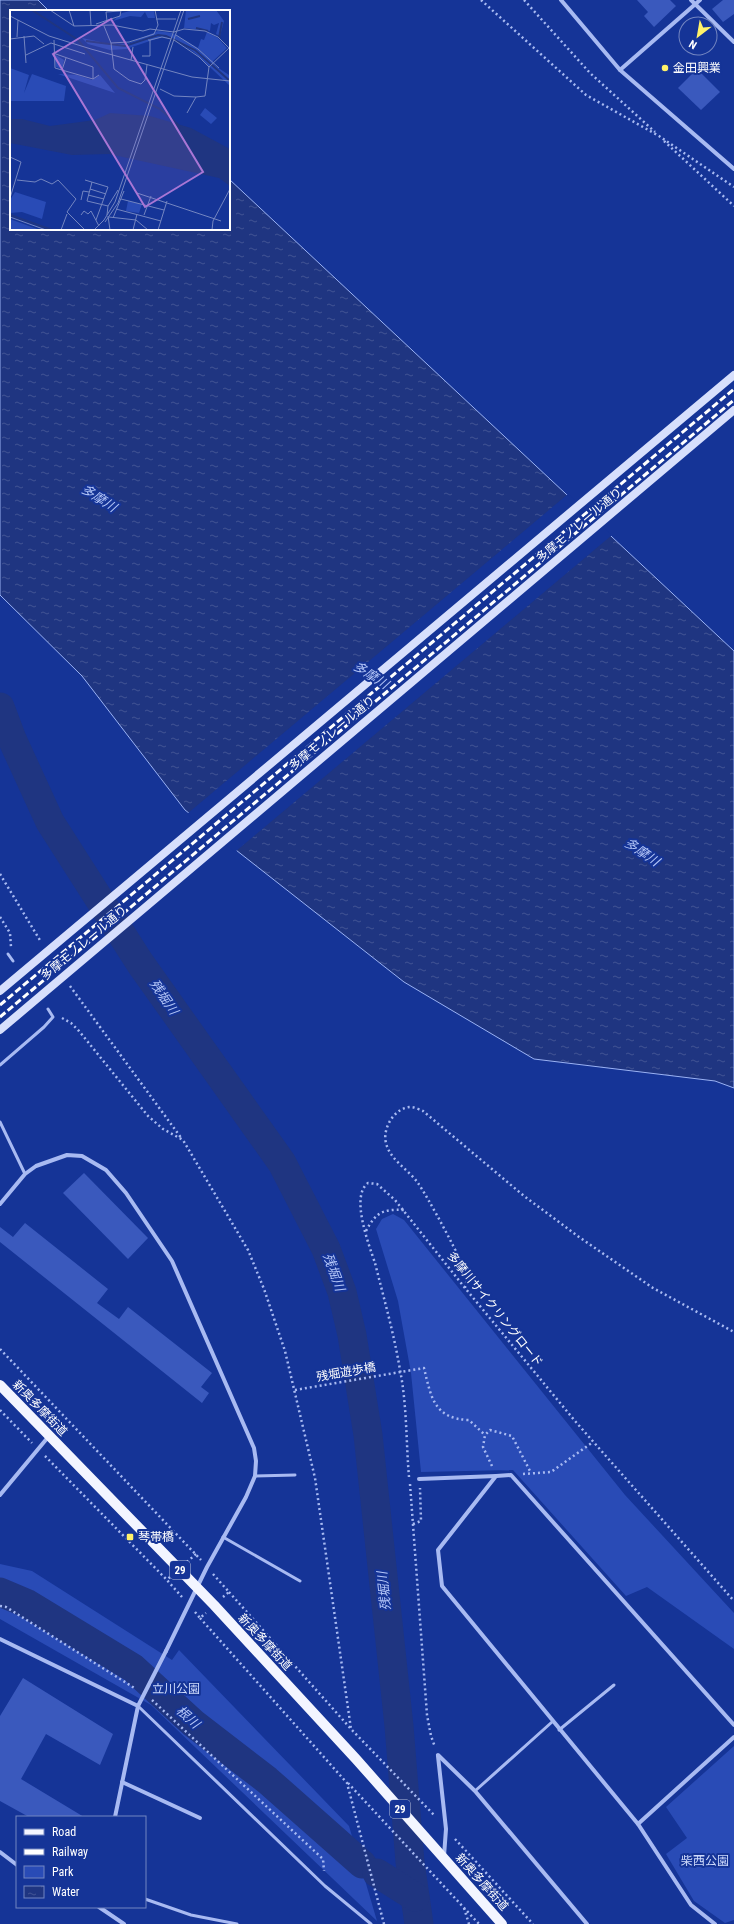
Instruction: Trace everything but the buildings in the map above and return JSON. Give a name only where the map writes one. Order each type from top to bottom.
[{"type":"main road","name":"多摩モノレール通り","points":[[0,991],[734,375]]},
{"type":"main road","name":"多摩モノレール通り","points":[[0,1030],[734,410]]},
{"type":"main road","name":"新奥多摩街道","points":[[0,1386],[197,1588],[356,1759],[502,1924]]},
{"type":"street","points":[[561,0],[620,70],[734,169]]},
{"type":"street","points":[[691,0],[734,42]]},
{"type":"street","points":[[620,70],[700,0]]},
{"type":"street","points":[[0,1204],[25,1174],[36,1166],[67,1155],[82,1156],[106,1170],[126,1193],[172,1261],[254,1448],[256,1461],[255,1476],[246,1498],[223,1537],[138,1706],[115,1816]]},
{"type":"street","points":[[0,1495],[49,1436]]},
{"type":"street","points":[[419,1479],[511,1474],[734,1725]]},
{"type":"street","points":[[496,1476],[438,1550],[442,1586],[552,1722],[638,1824],[691,1905],[715,1924]]},
{"type":"street","points":[[0,1639],[138,1706]]},
{"type":"street","points":[[638,1824],[734,1737]]},
{"type":"street","points":[[438,1755],[475,1791],[587,1924]]},
{"type":"street","points":[[438,1755],[446,1829],[444,1859]]},
{"type":"street","points":[[122,1782],[200,1818]]},
{"type":"street","points":[[0,1852],[16,1864]]},
{"type":"street","points":[[100,1908],[124,1924]]},
{"type":"lane","points":[[8,954],[13,961]]},
{"type":"lane","points":[[0,1065],[44,1027],[52,1017],[48,1009]]},
{"type":"lane","points":[[0,1122],[25,1174]]},
{"type":"lane","points":[[255,1476],[295,1475]]},
{"type":"lane","points":[[223,1537],[300,1581]]},
{"type":"lane","points":[[559,1730],[614,1685]]},
{"type":"lane","points":[[138,1706],[325,1886],[371,1924]]},
{"type":"lane","points":[[475,1791],[552,1722]]},
{"type":"lane","points":[[146,1899],[191,1915],[237,1924]]},
{"type":"path","points":[[481,0],[586,95],[659,136],[734,187]]},
{"type":"path","points":[[524,0],[590,73],[734,206]]},
{"type":"path","points":[[0,874],[42,943]]},
{"type":"path","points":[[0,917],[10,933],[12,946],[8,954]]},
{"type":"path","points":[[70,986],[183,1140],[248,1250],[267,1296],[285,1351],[315,1478],[351,1729]]},
{"type":"path","points":[[52,1017],[60,1017],[71,1023],[148,1116],[163,1128],[183,1140]]},
{"type":"path","points":[[464,1288],[467,1278],[458,1256],[418,1183],[392,1156],[386,1143],[386,1130],[391,1120],[398,1112],[411,1107],[423,1111],[524,1196],[579,1237],[653,1288],[734,1332]]},
{"type":"path","name":"多摩川サイクリングロード","points":[[438,1755],[431,1736],[427,1715],[401,1372],[386,1303],[366,1231],[360,1194],[361,1190],[368,1183],[372,1182],[384,1188],[404,1210],[464,1288],[593,1442],[734,1601]]},
{"type":"path","points":[[366,1231],[376,1214],[392,1209],[404,1210]]},
{"type":"path","points":[[0,1349],[196,1554]]},
{"type":"path","name":"残堀遊歩橋","points":[[295,1390],[424,1368],[431,1397],[440,1412],[457,1420],[469,1420],[485,1434]]},
{"type":"path","points":[[0,1410],[167,1580]]},
{"type":"path","points":[[496,1476],[483,1447],[485,1434],[490,1430],[512,1436],[531,1474]]},
{"type":"path","points":[[511,1474],[551,1472],[593,1442]]},
{"type":"path","points":[[413,1524],[422,1521],[419,1479]]},
{"type":"path","points":[[229,1592],[351,1729],[433,1814]]},
{"type":"path","points":[[200,1618],[347,1783],[479,1924]]},
{"type":"path","points":[[347,1783],[384,1924]]},
{"type":"path","points":[[446,1829],[533,1924]]},
{"type":"path","points":[[463,1906],[469,1924]]},
{"type":"green space","points":[[393,1214],[404,1220],[625,1495],[734,1613],[734,1649],[647,1587],[626,1596],[513,1470],[421,1472],[411,1373],[398,1301],[376,1229],[382,1219]]},
{"type":"green space","name":"立川公園","points":[[0,1564],[32,1571],[172,1660],[179,1650],[349,1826],[377,1921],[151,1705],[0,1619]]},
{"type":"green space","name":"柴西公園","points":[[734,1746],[734,1920],[725,1923],[694,1901],[666,1854],[687,1838],[666,1807]]},
{"type":"water","name":"多摩川","points":[[0,0],[38,0],[48,10],[10,10],[10,230],[230,230],[230,180],[734,651],[734,1088],[715,1081],[534,1059],[404,982],[185,810],[82,676],[0,595]]},
{"type":"pier","points":[[568,494],[612,535],[235,852],[187,814]]},
{"type":"waterway","name":"残堀川","points":[[0,707],[12,739],[50,822],[140,963],[282,1163],[326,1249],[342,1292],[352,1335],[368,1435],[399,1726],[410,1862],[419,1924]]},
{"type":"waterway","name":"根川","points":[[0,1592],[26,1603],[133,1668],[193,1723],[267,1780],[362,1864]]},
{"type":"waterway","name":"根川","points":[[377,1873],[415,1897]]},
{"type":"railway","points":[[0,1005],[734,389]]},
{"type":"railway","points":[[0,1017],[734,400]]},
{"type":"place","name":"金田興業","points":[[665,68]]},
{"type":"place","name":"琴帯橋","points":[[130,1537]]}]
